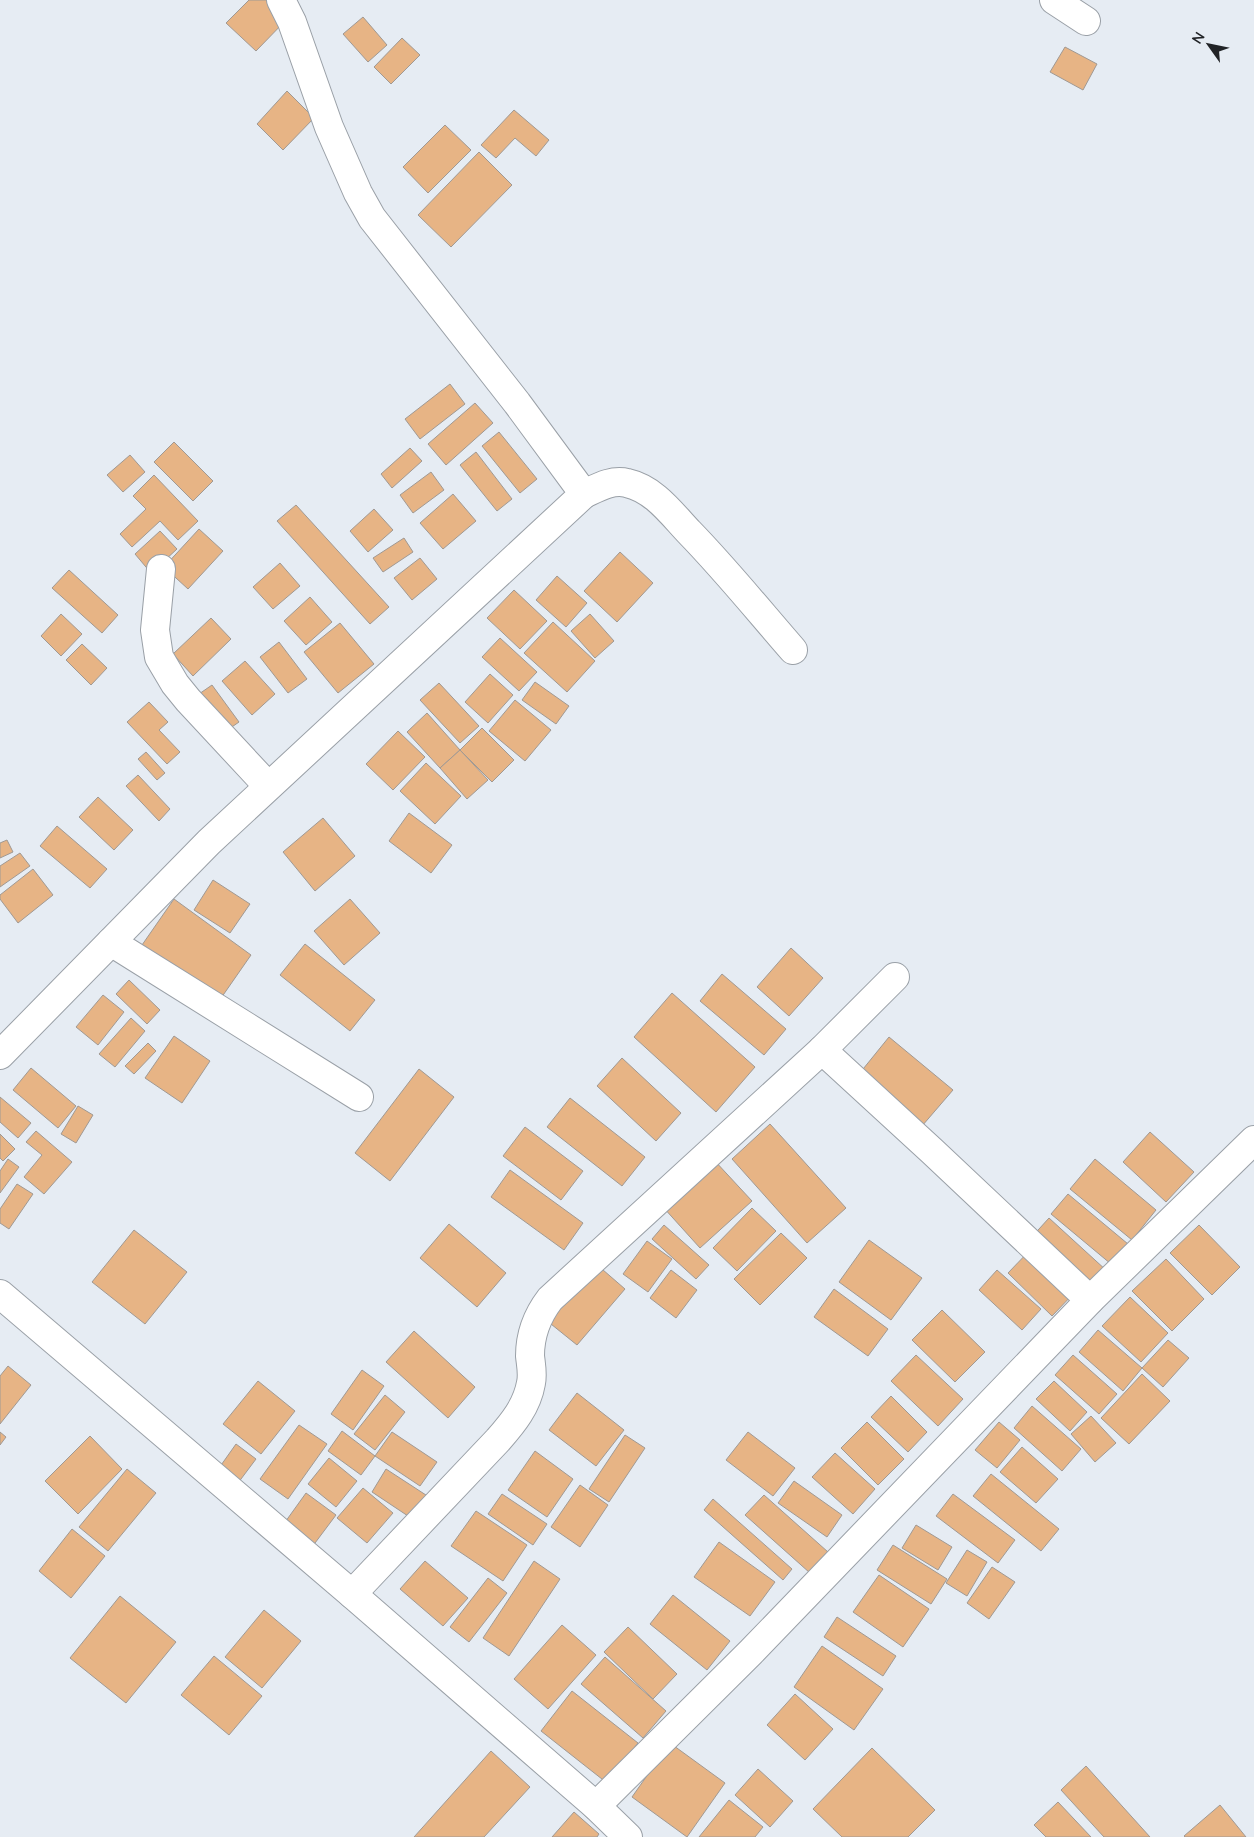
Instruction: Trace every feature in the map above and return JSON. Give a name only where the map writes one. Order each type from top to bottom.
[{"type":"street","points":[[281,0],[292,22],[329,127],[358,193],[372,218],[511,395],[584,494]]},
{"type":"street","points":[[1054,0],[1086,20]]},
{"type":"street","points":[[0,1055],[209,842],[584,494],[614,482],[625,482],[657,499],[712,556],[793,650]]},
{"type":"street","points":[[161,568],[155,630],[158,657],[175,684],[188,700],[268,786]]},
{"type":"street","points":[[110,942],[359,1097]]},
{"type":"street","points":[[352,1594],[498,1440],[518,1414],[526,1402],[532,1382],[530,1356],[532,1333],[541,1312],[550,1299],[822,1050],[895,977]]},
{"type":"street","points":[[822,1050],[940,1158],[1090,1300]]},
{"type":"street","points":[[596,1806],[751,1652],[1090,1300],[1254,1140]]},
{"type":"street","points":[[0,1294],[352,1594],[596,1806],[628,1837]]},
{"type":"building","points":[[249,0],[269,0],[288,18],[256,51],[226,23]]},
{"type":"building","points":[[363,17],[387,45],[368,62],[343,34]]},
{"type":"building","points":[[402,38],[420,55],[391,84],[374,67]]},
{"type":"building","points":[[1065,47],[1097,64],[1083,90],[1050,72]]},
{"type":"building","points":[[287,91],[314,118],[283,150],[257,124]]},
{"type":"building","points":[[514,110],[549,140],[536,156],[515,138],[496,158],[481,145]]},
{"type":"building","points":[[445,125],[471,150],[428,193],[403,167]]},
{"type":"building","points":[[479,152],[512,185],[451,247],[418,215]]},
{"type":"building","points":[[450,384],[465,404],[420,439],[405,419]]},
{"type":"building","points":[[475,403],[493,423],[446,465],[428,444]]},
{"type":"building","points":[[499,432],[537,479],[520,493],[482,446]]},
{"type":"building","points":[[174,442],[213,481],[193,501],[154,462]]},
{"type":"building","points":[[410,448],[422,461],[392,488],[381,474]]},
{"type":"building","points":[[476,452],[512,499],[497,511],[460,465]]},
{"type":"building","points":[[130,455],[145,472],[123,492],[107,475]]},
{"type":"building","points":[[431,472],[444,490],[413,513],[400,495]]},
{"type":"building","points":[[154,475],[198,521],[178,540],[160,521],[132,547],[120,534],[146,509],[133,496]]},
{"type":"building","points":[[453,494],[476,521],[443,549],[420,523]]},
{"type":"building","points":[[296,505],[389,607],[370,624],[277,521]]},
{"type":"building","points":[[374,509],[393,530],[368,552],[350,531]]},
{"type":"building","points":[[199,529],[223,551],[188,589],[164,567]]},
{"type":"building","points":[[160,531],[177,549],[151,573],[135,554]]},
{"type":"building","points":[[404,538],[413,552],[383,572],[373,558]]},
{"type":"building","points":[[620,552],[653,583],[617,622],[584,591]]},
{"type":"building","points":[[420,558],[437,579],[412,600],[394,578]]},
{"type":"building","points":[[280,563],[300,586],[273,609],[253,587]]},
{"type":"building","points":[[69,570],[118,615],[102,633],[52,588]]},
{"type":"building","points":[[557,576],[587,603],[566,627],[536,600]]},
{"type":"building","points":[[514,590],[547,621],[520,649],[487,618]]},
{"type":"building","points":[[310,597],[332,622],[306,645],[284,621]]},
{"type":"building","points":[[61,614],[82,634],[61,656],[41,636]]},
{"type":"building","points":[[590,614],[614,641],[595,658],[571,631]]},
{"type":"building","points":[[211,618],[231,639],[193,676],[173,654]]},
{"type":"building","points":[[553,622],[595,661],[567,692],[524,653]]},
{"type":"building","points":[[340,623],[374,664],[338,693],[304,652]]},
{"type":"building","points":[[500,638],[537,672],[519,691],[482,657]]},
{"type":"building","points":[[279,642],[307,679],[288,693],[260,657]]},
{"type":"building","points":[[82,644],[107,668],[91,685],[66,660]]},
{"type":"building","points":[[245,661],[275,694],[252,715],[222,681]]},
{"type":"building","points":[[490,674],[513,695],[488,723],[465,702]]},
{"type":"building","points":[[535,682],[569,706],[556,724],[522,700]]},
{"type":"building","points":[[439,683],[479,726],[460,743],[420,700]]},
{"type":"building","points":[[212,685],[239,722],[226,731],[199,694]]},
{"type":"building","points":[[515,700],[551,730],[525,761],[489,731]]},
{"type":"building","points":[[149,702],[168,722],[159,730],[180,752],[167,764],[127,722]]},
{"type":"building","points":[[427,713],[460,750],[440,768],[407,732]]},
{"type":"building","points":[[482,728],[514,760],[492,782],[460,750]]},
{"type":"building","points":[[398,731],[425,757],[393,790],[366,764]]},
{"type":"building","points":[[460,750],[488,780],[467,799],[440,768]]},
{"type":"building","points":[[146,752],[165,773],[157,780],[138,759]]},
{"type":"building","points":[[426,763],[461,796],[435,824],[400,791]]},
{"type":"building","points":[[138,775],[170,809],[159,821],[126,786]]},
{"type":"building","points":[[98,797],[133,830],[114,850],[79,817]]},
{"type":"building","points":[[409,813],[452,845],[431,873],[389,841]]},
{"type":"building","points":[[323,818],[355,856],[315,891],[283,852]]},
{"type":"building","points":[[57,826],[107,869],[90,888],[40,846]]},
{"type":"building","points":[[7,840],[13,852],[0,858],[0,843]]},
{"type":"building","points":[[20,853],[30,866],[0,887],[0,866]]},
{"type":"building","points":[[33,869],[53,895],[18,923],[0,899],[0,895]]},
{"type":"building","points":[[213,880],[250,904],[230,933],[194,910]]},
{"type":"building","points":[[174,899],[251,955],[219,1001],[142,945]]},
{"type":"building","points":[[350,899],[380,933],[344,965],[314,931]]},
{"type":"building","points":[[305,944],[375,1000],[350,1031],[280,975]]},
{"type":"building","points":[[791,948],[823,978],[789,1016],[757,987]]},
{"type":"building","points":[[722,974],[786,1029],[764,1055],[700,1001]]},
{"type":"building","points":[[129,980],[160,1010],[147,1024],[116,994]]},
{"type":"building","points":[[672,993],[755,1067],[716,1112],[634,1037]]},
{"type":"building","points":[[103,995],[124,1012],[98,1045],[76,1027]]},
{"type":"building","points":[[131,1018],[145,1031],[115,1067],[99,1054]]},
{"type":"building","points":[[174,1036],[210,1061],[182,1103],[145,1078]]},
{"type":"building","points":[[889,1037],[953,1090],[922,1126],[859,1074]]},
{"type":"building","points":[[148,1043],[156,1051],[134,1074],[125,1066]]},
{"type":"building","points":[[622,1058],[681,1113],[656,1141],[597,1086]]},
{"type":"building","points":[[31,1068],[76,1106],[58,1128],[13,1090]]},
{"type":"building","points":[[419,1069],[454,1097],[390,1181],[355,1153]]},
{"type":"building","points":[[0,1097],[31,1123],[18,1138],[0,1122]]},
{"type":"building","points":[[570,1098],[645,1157],[622,1186],[547,1127]]},
{"type":"building","points":[[78,1106],[93,1115],[76,1143],[61,1134]]},
{"type":"building","points":[[770,1124],[846,1208],[807,1243],[732,1159]]},
{"type":"building","points":[[525,1127],[583,1171],[561,1200],[503,1156]]},
{"type":"building","points":[[36,1131],[72,1162],[44,1194],[24,1177],[42,1155],[26,1142]]},
{"type":"building","points":[[1150,1132],[1194,1172],[1166,1202],[1123,1162]]},
{"type":"building","points":[[0,1134],[15,1149],[3,1161],[0,1158]]},
{"type":"building","points":[[8,1159],[19,1167],[0,1193],[0,1171]]},
{"type":"building","points":[[1095,1159],[1156,1210],[1132,1240],[1070,1189]]},
{"type":"building","points":[[714,1160],[752,1201],[700,1248],[663,1207]]},
{"type":"building","points":[[510,1170],[583,1223],[564,1250],[491,1197]]},
{"type":"building","points":[[17,1184],[33,1194],[9,1229],[0,1223],[0,1209]]},
{"type":"building","points":[[1068,1194],[1128,1244],[1111,1264],[1051,1214]]},
{"type":"building","points":[[752,1208],[776,1231],[737,1271],[713,1248]]},
{"type":"building","points":[[1049,1218],[1107,1271],[1087,1293],[1029,1240]]},
{"type":"building","points":[[449,1224],[506,1273],[477,1307],[420,1258]]},
{"type":"building","points":[[664,1225],[709,1265],[696,1279],[652,1239]]},
{"type":"building","points":[[1199,1225],[1240,1267],[1212,1295],[1170,1253]]},
{"type":"building","points":[[134,1230],[187,1272],[145,1324],[92,1282]]},
{"type":"building","points":[[781,1233],[807,1258],[760,1305],[734,1279]]},
{"type":"building","points":[[869,1240],[922,1278],[891,1320],[839,1282]]},
{"type":"building","points":[[647,1241],[672,1259],[648,1292],[623,1274]]},
{"type":"building","points":[[1033,1247],[1077,1290],[1052,1316],[1008,1273]]},
{"type":"building","points":[[1166,1259],[1204,1299],[1172,1331],[1132,1291]]},
{"type":"building","points":[[595,1263],[625,1289],[577,1345],[546,1320]]},
{"type":"building","points":[[671,1270],[697,1290],[676,1318],[650,1298]]},
{"type":"building","points":[[997,1270],[1041,1309],[1022,1330],[979,1290]]},
{"type":"building","points":[[834,1289],[888,1329],[868,1356],[814,1317]]},
{"type":"building","points":[[1130,1297],[1168,1333],[1141,1362],[1102,1326]]},
{"type":"building","points":[[942,1310],[985,1352],[955,1382],[912,1340]]},
{"type":"building","points":[[1098,1330],[1142,1368],[1123,1391],[1079,1352]]},
{"type":"building","points":[[414,1331],[475,1387],[448,1418],[386,1362]]},
{"type":"building","points":[[1168,1340],[1189,1358],[1163,1387],[1142,1368]]},
{"type":"building","points":[[916,1355],[963,1399],[938,1426],[891,1381]]},
{"type":"building","points":[[1073,1355],[1117,1394],[1099,1414],[1055,1375]]},
{"type":"building","points":[[8,1366],[31,1385],[0,1424],[0,1376]]},
{"type":"building","points":[[362,1370],[384,1386],[353,1430],[331,1414]]},
{"type":"building","points":[[1142,1374],[1170,1401],[1129,1444],[1101,1418]]},
{"type":"building","points":[[258,1381],[295,1411],[261,1454],[223,1424]]},
{"type":"building","points":[[1054,1381],[1087,1412],[1070,1431],[1036,1399]]},
{"type":"building","points":[[577,1393],[624,1430],[596,1466],[549,1430]]},
{"type":"building","points":[[385,1395],[405,1412],[375,1450],[354,1434]]},
{"type":"building","points":[[891,1396],[927,1432],[908,1452],[871,1417]]},
{"type":"building","points":[[1032,1406],[1081,1449],[1062,1471],[1014,1428]]},
{"type":"building","points":[[1091,1416],[1116,1443],[1095,1462],[1071,1434]]},
{"type":"building","points":[[867,1422],[904,1459],[878,1485],[841,1448]]},
{"type":"building","points":[[999,1422],[1020,1440],[997,1468],[975,1450]]},
{"type":"building","points":[[299,1425],[327,1444],[288,1499],[260,1479]]},
{"type":"building","points":[[342,1431],[375,1456],[361,1475],[328,1451]]},
{"type":"building","points":[[0,1432],[6,1437],[0,1445]]},
{"type":"building","points":[[392,1432],[437,1462],[420,1486],[375,1456]]},
{"type":"building","points":[[748,1432],[795,1468],[773,1496],[726,1460]]},
{"type":"building","points":[[625,1435],[645,1448],[609,1502],[589,1489]]},
{"type":"building","points":[[90,1436],[122,1469],[78,1514],[45,1481]]},
{"type":"building","points":[[236,1444],[256,1459],[238,1483],[219,1468]]},
{"type":"building","points":[[1022,1447],[1058,1479],[1036,1503],[1000,1472]]},
{"type":"building","points":[[535,1451],[573,1479],[547,1517],[508,1490]]},
{"type":"building","points":[[835,1453],[875,1489],[853,1514],[812,1477]]},
{"type":"building","points":[[329,1458],[357,1481],[336,1507],[308,1484]]},
{"type":"building","points":[[127,1469],[156,1493],[108,1551],[79,1527]]},
{"type":"building","points":[[386,1469],[429,1497],[414,1520],[372,1492]]},
{"type":"building","points":[[991,1474],[1059,1529],[1041,1551],[973,1496]]},
{"type":"building","points":[[794,1481],[842,1515],[827,1537],[778,1503]]},
{"type":"building","points":[[580,1485],[608,1505],[580,1547],[551,1527]]},
{"type":"building","points":[[363,1488],[393,1513],[367,1543],[337,1518]]},
{"type":"building","points":[[306,1493],[336,1515],[312,1547],[283,1525]]},
{"type":"building","points":[[502,1494],[547,1524],[533,1545],[488,1514]]},
{"type":"building","points":[[953,1494],[1015,1540],[998,1563],[936,1516]]},
{"type":"building","points":[[764,1495],[828,1552],[810,1573],[745,1515]]},
{"type":"building","points":[[713,1499],[792,1569],[783,1580],[704,1510]]},
{"type":"building","points":[[476,1511],[527,1545],[503,1581],[451,1546]]},
{"type":"building","points":[[916,1525],[952,1547],[938,1570],[902,1548]]},
{"type":"building","points":[[72,1529],[105,1556],[71,1598],[39,1571]]},
{"type":"building","points":[[719,1542],[775,1582],[750,1616],[694,1577]]},
{"type":"building","points":[[893,1545],[947,1579],[931,1604],[877,1570]]},
{"type":"building","points":[[967,1550],[987,1562],[967,1596],[946,1583]]},
{"type":"building","points":[[425,1561],[468,1598],[443,1626],[400,1589]]},
{"type":"building","points":[[534,1561],[560,1579],[509,1656],[483,1638]]},
{"type":"building","points":[[992,1567],[1015,1582],[989,1619],[967,1603]]},
{"type":"building","points":[[879,1575],[929,1609],[903,1647],[853,1612]]},
{"type":"building","points":[[488,1578],[507,1593],[469,1642],[450,1627]]},
{"type":"building","points":[[673,1595],[730,1641],[707,1670],[650,1624]]},
{"type":"building","points":[[120,1596],[176,1642],[126,1703],[70,1658]]},
{"type":"building","points":[[264,1610],[301,1641],[262,1688],[225,1657]]},
{"type":"building","points":[[837,1617],[896,1656],[883,1676],[824,1637]]},
{"type":"building","points":[[562,1625],[596,1655],[548,1709],[514,1679]]},
{"type":"building","points":[[628,1627],[677,1674],[653,1699],[604,1652]]},
{"type":"building","points":[[822,1646],[883,1689],[854,1730],[794,1687]]},
{"type":"building","points":[[214,1656],[262,1696],[229,1735],[181,1695]]},
{"type":"building","points":[[605,1657],[666,1711],[643,1738],[581,1684]]},
{"type":"building","points":[[572,1691],[638,1743],[607,1783],[541,1731]]},
{"type":"building","points":[[795,1694],[833,1729],[805,1760],[767,1725]]},
{"type":"building","points":[[670,1743],[725,1783],[687,1837],[632,1797]]},
{"type":"building","points":[[872,1748],[935,1810],[908,1837],[842,1837],[813,1809]]},
{"type":"building","points":[[491,1751],[530,1787],[484,1837],[414,1837]]},
{"type":"building","points":[[1086,1766],[1150,1837],[1104,1837],[1061,1790]]},
{"type":"building","points":[[758,1769],[793,1801],[770,1827],[735,1795]]},
{"type":"building","points":[[729,1800],[763,1827],[755,1837],[699,1837]]},
{"type":"building","points":[[1058,1802],[1091,1837],[1046,1837],[1034,1825]]},
{"type":"building","points":[[1220,1805],[1246,1837],[1184,1836]]},
{"type":"building","points":[[574,1812],[599,1834],[597,1837],[552,1837]]}]
